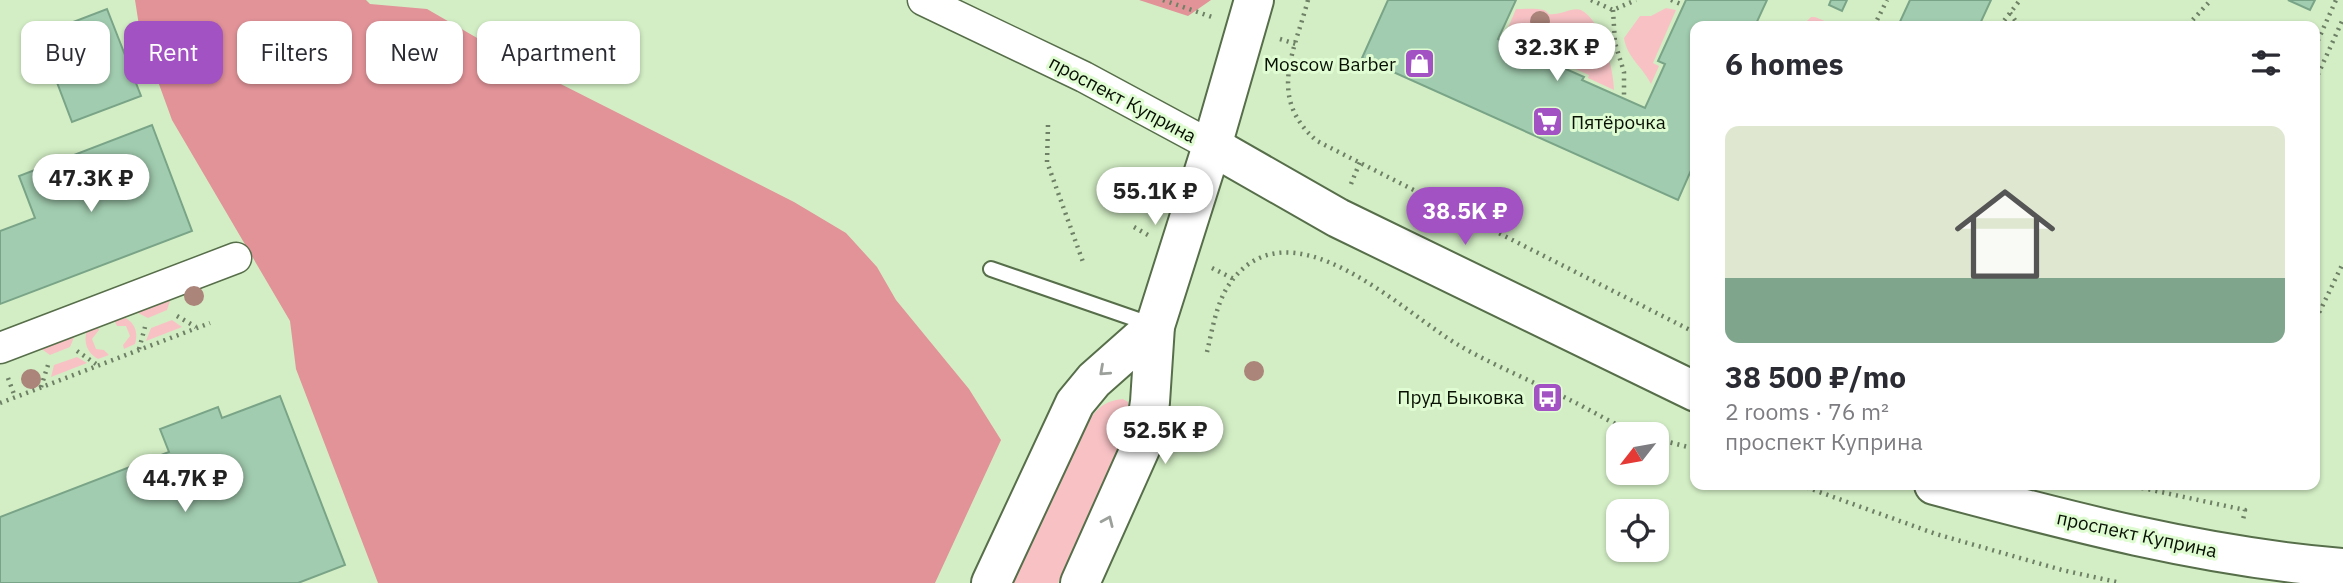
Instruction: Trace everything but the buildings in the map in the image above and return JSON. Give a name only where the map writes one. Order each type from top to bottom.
[{"type":"street","name":"проспект Куприна","points":[[923,0],[1084,77],[1338,218],[1690,389]]},
{"type":"street","points":[[1080,583],[1144,440],[1150,402],[1155,326],[1212,146],[1254,0]]},
{"type":"street","points":[[0,348],[236,258]]},
{"type":"street","points":[[991,583],[1075,403],[1094,380],[1155,326]]},
{"type":"street","name":"проспект Куприна","points":[[1954,490],[2099,527],[2333,573]]},
{"type":"lane","points":[[991,269],[1155,326]]},
{"type":"path","points":[[1308,0],[1288,80],[1288,96],[1292,110],[1305,130],[1317,141],[1690,330]]},
{"type":"path","points":[[1591,0],[1613,10],[1636,0]]},
{"type":"path","points":[[1671,0],[1683,5]]},
{"type":"path","points":[[1876,21],[1886,0]]},
{"type":"path","points":[[2004,21],[2020,0]]},
{"type":"path","points":[[2192,21],[2211,0]]},
{"type":"path","points":[[2320,36],[2336,0]]},
{"type":"path","points":[[1613,10],[1615,43],[1624,72],[1625,99]]},
{"type":"path","points":[[2010,13],[2016,21]]},
{"type":"path","points":[[2320,70],[2343,19]]},
{"type":"path","points":[[1048,125],[1047,162],[1083,262]]},
{"type":"path","points":[[1207,352],[1222,299],[1238,273],[1253,262],[1272,254],[1291,252],[1308,255],[1374,285],[1460,345],[1617,422]]},
{"type":"path","points":[[2320,311],[2343,263]]},
{"type":"path","points":[[0,403],[210,323]]},
{"type":"path","points":[[77,350],[99,366]]},
{"type":"path","points":[[1670,443],[1690,448]]},
{"type":"path","points":[[1814,490],[1936,534],[2121,583]]},
{"type":"path","points":[[2158,490],[2245,510]]},
{"type":"shaded area","points":[[135,0],[366,0],[370,4],[427,9],[448,21],[366,21],[366,84],[463,84],[463,30],[477,38],[477,84],[561,84],[794,202],[846,233],[877,267],[896,300],[969,389],[1001,440],[935,583],[378,583],[296,369],[290,321],[172,120],[159,84],[223,84],[223,21],[138,21]]},
{"type":"shaded area","points":[[1139,0],[1211,0],[1188,16]]},
{"type":"shaded area","points":[[1666,8],[1676,10],[1653,63],[1659,66],[1651,84],[1628,51],[1624,38],[1640,16],[1651,16]]},
{"type":"shaded area","points":[[1516,9],[1541,9],[1549,14],[1557,14],[1578,9],[1588,15],[1595,23],[1605,46],[1614,90],[1588,78],[1589,75],[1504,37]]},
{"type":"shaded area","points":[[1815,17],[1825,21],[1807,21]]},
{"type":"shaded area","points":[[171,298],[167,310],[148,318],[136,312]]},
{"type":"shaded area","points":[[123,317],[133,324],[136,331],[135,344],[124,349],[123,345],[130,336],[126,326],[117,326],[114,320]]},
{"type":"shaded area","points":[[172,320],[182,327],[146,341],[151,328]]},
{"type":"shaded area","points":[[98,326],[99,330],[92,339],[96,349],[104,350],[109,355],[98,359],[87,347],[85,339],[87,330]]},
{"type":"shaded area","points":[[75,335],[70,347],[50,355],[40,348]]},
{"type":"shaded area","points":[[77,357],[87,363],[51,377],[54,365]]},
{"type":"shaded area","points":[[1123,399],[1128,402],[1129,418],[1124,440],[1058,583],[1012,583],[1082,431],[1103,405]]},
{"type":"place","name":"Moscow Barber","points":[[1419,64]]},
{"type":"place","name":"Пятёрочка","points":[[1548,122]]},
{"type":"place","name":"Пруд Быковка","points":[[1547,397]]}]
